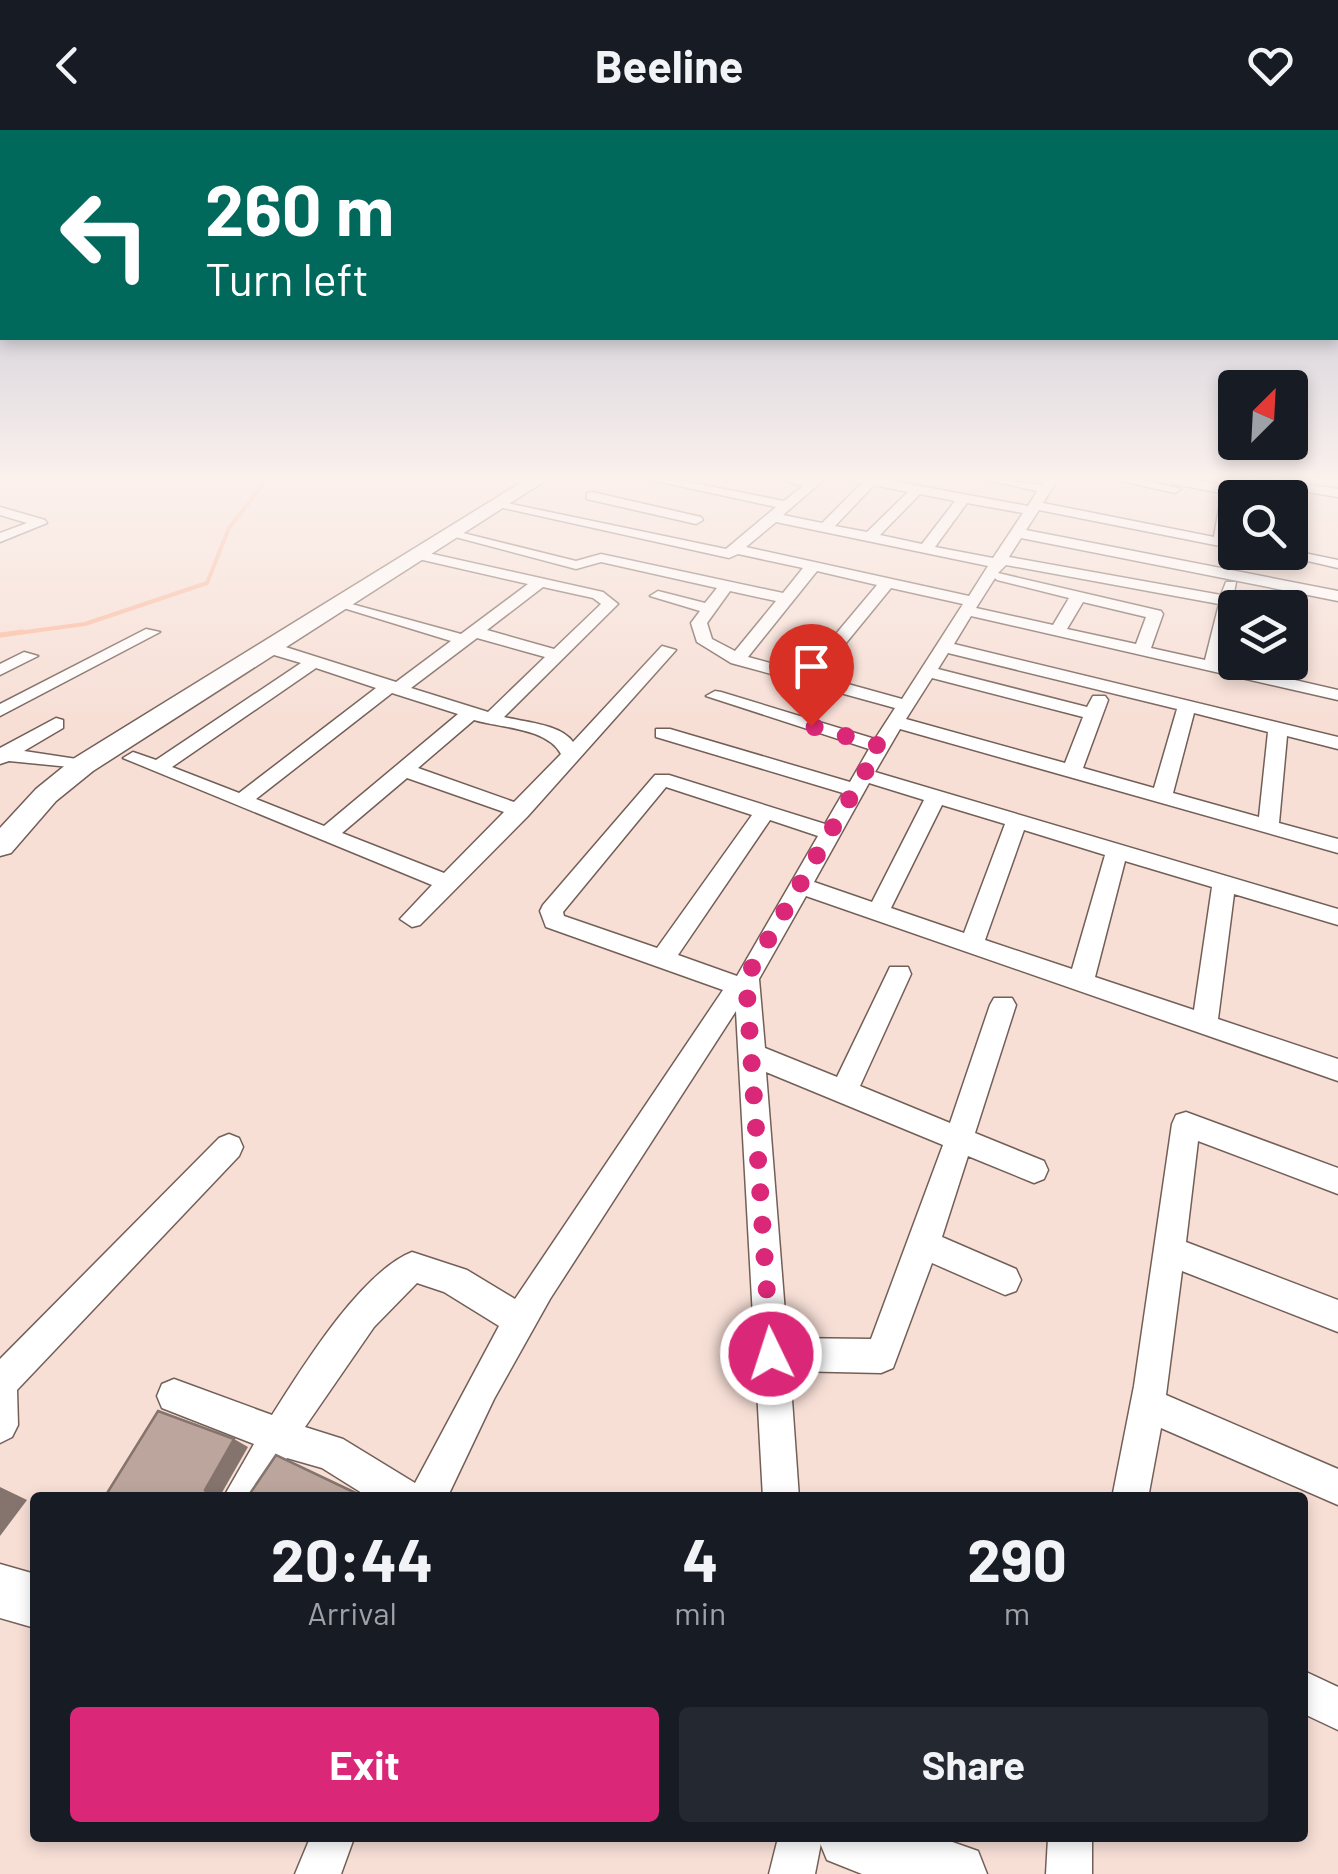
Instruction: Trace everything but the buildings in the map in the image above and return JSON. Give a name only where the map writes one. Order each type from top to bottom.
[{"type":"street","points":[[0,846],[46,795],[83,765],[413,558]]},
{"type":"street","points":[[328,834],[404,770],[559,656],[610,604],[598,595],[434,558]]},
{"type":"street","points":[[549,558],[576,565],[600,558]]},
{"type":"street","points":[[603,558],[787,599]]},
{"type":"street","points":[[712,568],[724,558]]},
{"type":"street","points":[[798,558],[813,566],[887,582],[1058,631],[1338,695]]},
{"type":"street","points":[[967,558],[1218,600]]},
{"type":"street","points":[[431,1492],[482,1388],[538,1288],[608,1186],[655,1108],[743,988],[752,964],[802,886],[880,746],[1002,558]]},
{"type":"street","points":[[1188,558],[1233,575],[1338,596]]},
{"type":"street","points":[[1310,558],[1338,564]]},
{"type":"street","points":[[738,659],[813,566]]},
{"type":"street","points":[[997,566],[1078,596],[1155,614],[1142,650]]},
{"type":"street","points":[[1230,590],[1233,575]]},
{"type":"street","points":[[242,800],[542,581]]},
{"type":"street","points":[[808,678],[887,582]]},
{"type":"street","points":[[727,585],[699,623],[700,635],[704,642],[738,659],[808,678],[900,714],[1072,771],[1338,846]]},
{"type":"street","points":[[658,596],[709,609]]},
{"type":"street","points":[[1058,631],[1078,596]]},
{"type":"street","points":[[343,603],[559,656]]},
{"type":"street","points":[[0,711],[152,632]]},
{"type":"street","points":[[1212,666],[1218,640]]},
{"type":"street","points":[[129,646],[152,654]]},
{"type":"street","points":[[270,648],[481,716],[548,733],[562,739],[571,754]]},
{"type":"street","points":[[944,648],[1338,743]]},
{"type":"street","points":[[412,919],[521,811],[668,650]]},
{"type":"street","points":[[0,670],[30,656]]},
{"type":"street","points":[[159,766],[314,662]]},
{"type":"street","points":[[928,672],[1094,714]]},
{"type":"street","points":[[1072,771],[1104,686]]},
{"type":"street","points":[[715,696],[880,746]]},
{"type":"street","points":[[1162,796],[1187,706]]},
{"type":"street","points":[[1,755],[56,724]]},
{"type":"street","points":[[1268,826],[1278,728]]},
{"type":"street","points":[[663,734],[860,782],[936,796],[1338,917]]},
{"type":"street","points":[[1,755],[83,765]]},
{"type":"street","points":[[133,758],[448,883]]},
{"type":"street","points":[[404,770],[521,811]]},
{"type":"street","points":[[743,988],[554,921],[551,910],[662,779],[831,833]]},
{"type":"street","points":[[878,912],[936,796]]},
{"type":"street","points":[[661,961],[764,812]]},
{"type":"street","points":[[972,944],[1017,821]]},
{"type":"street","points":[[1080,982],[1117,850]]},
{"type":"street","points":[[1206,1024],[1224,883]]},
{"type":"street","points":[[802,886],[1338,1070],[1338,1054]]},
{"type":"street","points":[[843,1092],[899,974]]},
{"type":"street","points":[[743,988],[751,1054],[781,1492]]},
{"type":"street","points":[[771,1354],[880,1356],[924,1244],[1003,1005]]},
{"type":"street","points":[[751,1054],[1034,1170]]},
{"type":"street","points":[[1131,1492],[1148,1404],[1186,1124],[1338,1181]]},
{"type":"street","points":[[0,1426],[2,1378],[229,1147]]},
{"type":"street","points":[[924,1244],[1005,1280]]},
{"type":"street","points":[[1170,1251],[1338,1316]]},
{"type":"street","points":[[244,1492],[357,1326],[388,1286],[412,1267],[427,1269],[483,1295],[520,1322]]},
{"type":"street","points":[[174,1396],[251,1422],[280,1438],[330,1452],[394,1492]]},
{"type":"street","points":[[1148,1404],[1338,1487]]},
{"type":"street","points":[[0,1590],[30,1599]]},
{"type":"street","points":[[1308,1693],[1338,1709]]},
{"type":"street","points":[[318,1874],[330,1842]]},
{"type":"street","points":[[792,1874],[799,1842]]},
{"type":"street","points":[[861,1842],[955,1874]]},
{"type":"street","points":[[1068,1874],[1070,1842]]},
{"type":"waterway","points":[[3,635],[85,624],[207,583],[217,558]]},
{"type":"waterway","points":[[0,635],[22,632]]},
{"type":"route","points":[[771,1354],[746,978],[880,746],[811,726]]}]
